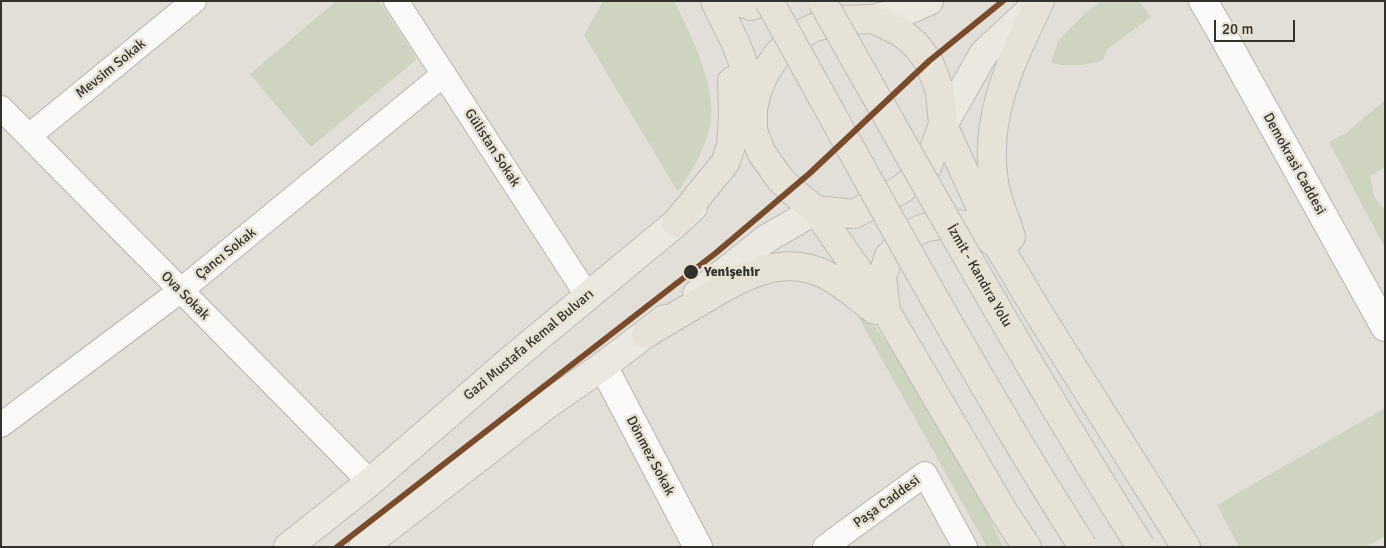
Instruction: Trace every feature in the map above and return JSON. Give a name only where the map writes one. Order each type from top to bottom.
[{"type":"highway","points":[[724,6],[751,6],[768,1],[952,329],[1083,547]]},
{"type":"highway","name":"İzmit - Kandıra Yolu","points":[[822,1],[1095,475],[1141,547]]},
{"type":"highway","points":[[1036,309],[997,196],[991,152],[997,106],[1010,64],[1040,1]]},
{"type":"highway","points":[[724,6],[745,68],[753,130],[761,152],[780,179],[816,210],[891,320],[1005,514],[1027,547]]},
{"type":"highway","points":[[676,223],[725,163],[731,146],[733,116],[731,57],[724,6]]},
{"type":"highway","points":[[753,130],[753,110],[756,91],[762,79],[777,55],[792,39],[813,28],[867,10],[902,33],[916,45],[929,62],[940,91],[943,125],[998,245],[1036,309],[1186,547]]},
{"type":"highway","points":[[816,210],[854,214],[902,189],[926,167],[943,125]]},
{"type":"highway","points":[[891,320],[882,277],[889,256],[909,235],[924,228],[949,223],[972,226],[998,245]]},
{"type":"highway","points":[[646,334],[732,282],[750,273],[779,267],[808,268],[828,276],[891,320]]},
{"type":"highway","points":[[1005,514],[1016,547]]},
{"type":"main road","points":[[867,10],[911,9],[929,1]]},
{"type":"main road","points":[[943,125],[984,54],[1040,1]]},
{"type":"main road","name":"Gazi Mustafa Kemal Bulvarı","points":[[288,547],[370,482],[587,295],[676,223],[733,169],[753,130]]},
{"type":"main road","points":[[363,547],[548,404],[604,366],[766,240],[816,210]]},
{"type":"street","name":"Mevsim Sokak","points":[[29,136],[194,1]]},
{"type":"street","name":"Gülistan Sokak","points":[[396,1],[587,295]]},
{"type":"street","name":"Demokrasi Caddesi","points":[[1202,1],[1220,30],[1385,328]]},
{"type":"street","name":"Çancı Sokak","points":[[1,424],[180,291],[444,74]]},
{"type":"street","name":"Ova Sokak","points":[[1,108],[370,482]]},
{"type":"street","name":"Dönmez Sokak","points":[[604,366],[698,547]]},
{"type":"street","name":"Paşa Caddesi","points":[[825,547],[924,474],[965,547]]},
{"type":"green space","points":[[336,1],[379,1],[417,59],[311,147],[250,74]]},
{"type":"green space","points":[[603,1],[674,1],[695,46],[707,79],[711,111],[710,126],[693,169],[678,192],[584,35]]},
{"type":"green space","points":[[1101,1],[1139,1],[1151,17],[1107,49],[1103,60],[1077,65],[1051,63],[1058,41],[1083,15]]},
{"type":"green space","points":[[1385,100],[1385,167],[1370,176],[1374,197],[1385,210],[1385,248],[1329,142],[1346,133]]},
{"type":"green space","points":[[856,313],[876,328],[896,355],[982,501],[1003,547],[987,547]]},
{"type":"green space","points":[[1385,408],[1385,536],[1365,547],[1239,547],[1217,505]]},
{"type":"transit line","points":[[337,547],[717,252],[810,173],[929,61],[1003,1]]},
{"type":"place","name":"Yenişehir","points":[[691,272]]}]
